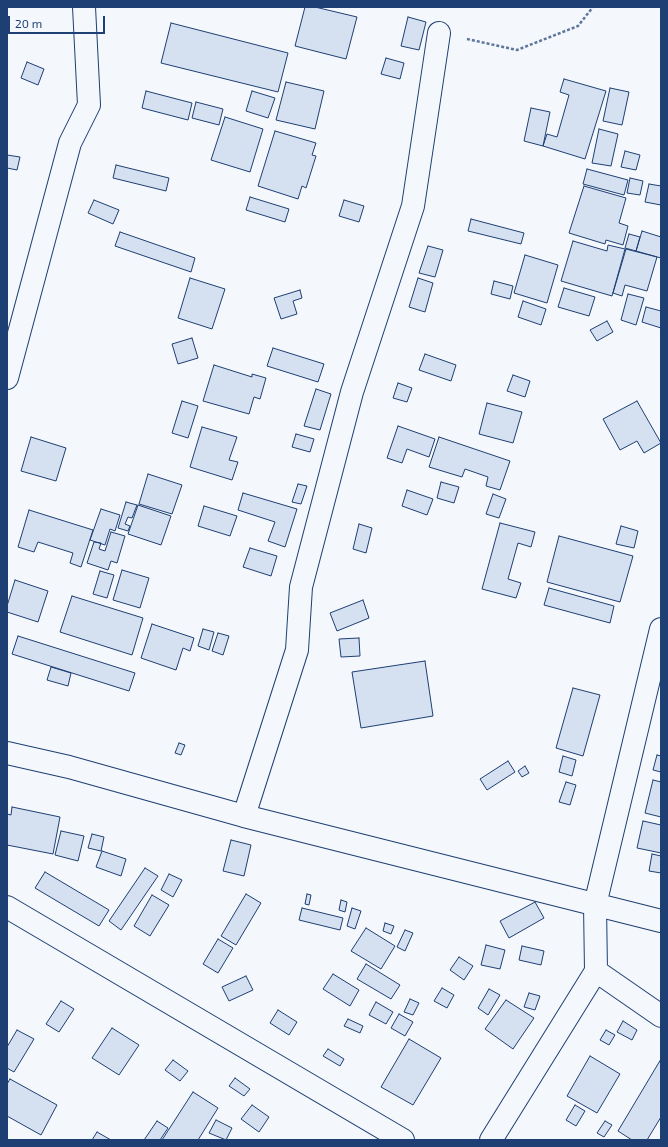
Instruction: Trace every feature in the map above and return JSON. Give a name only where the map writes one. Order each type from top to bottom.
[{"type":"street","points":[[7,378],[70,142],[89,105],[84,7]]},
{"type":"street","points":[[244,816],[297,650],[301,587],[352,392],[413,206],[439,33]]},
{"type":"street","points":[[491,1140],[596,971],[595,905],[661,629]]},
{"type":"street","points":[[7,753],[69,767],[244,816],[595,905],[661,920]]},
{"type":"street","points":[[7,907],[403,1140]]},
{"type":"street","points":[[596,971],[661,1016]]},
{"type":"path","points":[[439,33],[517,50],[578,26],[593,7]]},
{"type":"building","points":[[305,7],[315,7],[357,17],[346,59],[295,46]]},
{"type":"building","points":[[408,17],[426,22],[419,50],[401,46]]},
{"type":"building","points":[[171,23],[288,53],[278,92],[161,63]]},
{"type":"building","points":[[386,58],[404,63],[400,79],[381,74]]},
{"type":"building","points":[[27,62],[44,69],[38,85],[21,78]]},
{"type":"building","points":[[564,79],[606,91],[585,159],[543,146],[547,134],[557,137],[569,95],[560,92]]},
{"type":"building","points":[[286,82],[324,91],[315,129],[276,120]]},
{"type":"building","points":[[610,88],[629,92],[622,125],[603,121]]},
{"type":"building","points":[[146,91],[192,103],[188,120],[142,108]]},
{"type":"building","points":[[252,91],[275,98],[268,118],[246,111]]},
{"type":"building","points":[[196,102],[223,109],[219,125],[192,118]]},
{"type":"building","points":[[531,108],[550,112],[543,146],[524,141]]},
{"type":"building","points":[[225,117],[263,129],[250,172],[211,160]]},
{"type":"building","points":[[599,129],[618,134],[611,166],[592,163]]},
{"type":"building","points":[[275,131],[316,143],[312,155],[316,156],[306,188],[302,186],[298,199],[258,186]]},
{"type":"building","points":[[625,151],[640,155],[636,170],[621,167]]},
{"type":"building","points":[[7,155],[20,157],[17,170],[7,168]]},
{"type":"building","points":[[116,165],[169,178],[166,191],[113,178]]},
{"type":"building","points":[[587,169],[628,180],[624,195],[583,184]]},
{"type":"building","points":[[630,178],[643,181],[640,195],[627,193]]},
{"type":"building","points":[[649,184],[661,186],[661,205],[645,202]]},
{"type":"building","points":[[584,186],[626,198],[619,223],[628,226],[623,245],[606,240],[605,244],[569,233]]},
{"type":"building","points":[[250,197],[289,209],[285,222],[246,210]]},
{"type":"building","points":[[94,200],[119,210],[113,224],[88,213]]},
{"type":"building","points":[[344,200],[364,206],[359,222],[339,216]]},
{"type":"building","points":[[471,219],[524,233],[521,244],[468,231]]},
{"type":"building","points":[[642,231],[661,237],[661,258],[636,251]]},
{"type":"building","points":[[120,232],[195,258],[191,272],[115,246]]},
{"type":"building","points":[[629,234],[640,237],[636,251],[625,248]]},
{"type":"building","points":[[573,241],[607,251],[608,245],[625,249],[612,296],[561,281]]},
{"type":"building","points":[[428,246],[443,250],[435,277],[419,273]]},
{"type":"building","points":[[626,249],[657,257],[647,291],[625,285],[622,296],[613,293]]},
{"type":"building","points":[[525,255],[558,265],[547,303],[514,293]]},
{"type":"building","points":[[190,278],[225,289],[212,329],[178,318]]},
{"type":"building","points":[[418,278],[433,283],[425,312],[409,307]]},
{"type":"building","points":[[494,281],[513,286],[510,299],[491,294]]},
{"type":"building","points":[[564,288],[595,297],[589,316],[558,307]]},
{"type":"building","points":[[300,290],[302,298],[293,301],[297,314],[281,319],[274,298]]},
{"type":"building","points":[[628,294],[644,298],[636,325],[621,320]]},
{"type":"building","points":[[523,301],[546,309],[541,325],[518,317]]},
{"type":"building","points":[[646,307],[661,311],[661,328],[642,322]]},
{"type":"building","points":[[607,321],[613,332],[597,341],[590,330]]},
{"type":"building","points":[[192,338],[198,358],[178,364],[172,344]]},
{"type":"building","points":[[273,348],[324,364],[318,382],[267,366]]},
{"type":"building","points":[[425,354],[456,365],[451,381],[419,370]]},
{"type":"building","points":[[214,365],[252,377],[252,374],[266,378],[260,399],[254,397],[249,414],[203,401]]},
{"type":"building","points":[[513,375],[530,381],[525,397],[507,391]]},
{"type":"building","points":[[398,383],[412,388],[407,402],[393,398]]},
{"type":"building","points":[[316,389],[331,394],[320,430],[304,426]]},
{"type":"building","points":[[182,401],[198,406],[188,438],[172,433]]},
{"type":"building","points":[[637,401],[661,443],[644,453],[637,441],[620,450],[603,419]]},
{"type":"building","points":[[487,403],[522,412],[513,443],[479,434]]},
{"type":"building","points":[[398,426],[435,439],[429,457],[407,449],[402,463],[387,458]]},
{"type":"building","points":[[202,427],[237,437],[229,460],[238,462],[232,480],[190,467]]},
{"type":"building","points":[[296,434],[314,439],[310,452],[292,447]]},
{"type":"building","points":[[31,437],[66,448],[56,481],[21,471]]},
{"type":"building","points":[[439,437],[510,461],[500,490],[486,486],[488,477],[465,469],[462,477],[429,467]]},
{"type":"building","points":[[148,474],[182,485],[172,514],[139,504]]},
{"type":"building","points":[[441,482],[459,487],[454,503],[437,498]]},
{"type":"building","points":[[298,484],[307,486],[301,504],[292,502]]},
{"type":"building","points":[[407,490],[433,499],[427,515],[402,506]]},
{"type":"building","points":[[243,493],[297,509],[285,547],[268,541],[275,522],[238,510]]},
{"type":"building","points":[[493,494],[506,499],[499,518],[486,514]]},
{"type":"building","points":[[126,502],[137,505],[132,518],[128,517],[125,524],[130,526],[128,531],[118,528]]},
{"type":"building","points":[[138,505],[171,516],[161,545],[128,534]]},
{"type":"building","points":[[204,506],[237,516],[230,536],[198,526]]},
{"type":"building","points":[[101,509],[120,515],[115,531],[110,529],[105,545],[90,540]]},
{"type":"building","points":[[29,510],[93,530],[81,567],[70,563],[73,553],[38,542],[34,552],[18,547]]},
{"type":"building","points":[[500,523],[535,532],[531,547],[518,543],[508,579],[521,583],[516,598],[482,589]]},
{"type":"building","points":[[359,524],[372,528],[366,553],[353,549]]},
{"type":"building","points":[[621,526],[638,531],[634,548],[616,544]]},
{"type":"building","points":[[111,532],[125,536],[117,563],[111,561],[108,570],[87,563],[94,542],[101,543],[99,549],[105,551]]},
{"type":"building","points":[[559,536],[633,556],[620,602],[547,582]]},
{"type":"building","points":[[250,548],[277,556],[271,576],[243,567]]},
{"type":"building","points":[[122,570],[149,578],[140,608],[113,600]]},
{"type":"building","points":[[100,571],[114,575],[107,598],[93,594]]},
{"type":"building","points":[[15,580],[48,591],[38,622],[7,612],[7,606]]},
{"type":"building","points":[[549,588],[614,606],[610,623],[544,605]]},
{"type":"building","points":[[72,596],[143,618],[132,655],[60,632]]},
{"type":"building","points":[[363,600],[369,618],[337,631],[330,613]]},
{"type":"building","points":[[152,624],[194,638],[190,651],[183,648],[176,670],[141,658]]},
{"type":"building","points":[[203,629],[214,632],[209,650],[198,646]]},
{"type":"building","points":[[218,633],[229,636],[223,655],[212,651]]},
{"type":"building","points":[[18,636],[135,673],[129,691],[12,654]]},
{"type":"building","points":[[359,638],[360,656],[341,657],[339,639]]},
{"type":"building","points":[[425,661],[433,716],[361,728],[352,672]]},
{"type":"building","points":[[51,667],[71,673],[68,686],[47,680]]},
{"type":"building","points":[[573,688],[600,695],[583,756],[556,748]]},
{"type":"building","points":[[179,743],[185,745],[181,755],[175,753]]},
{"type":"building","points":[[657,755],[661,756],[661,772],[653,770]]},
{"type":"building","points":[[563,756],[576,760],[572,776],[559,772]]},
{"type":"building","points":[[508,761],[515,772],[487,790],[480,779]]},
{"type":"building","points":[[525,766],[529,773],[522,777],[518,771]]},
{"type":"building","points":[[653,780],[661,782],[661,817],[645,813]]},
{"type":"building","points":[[566,782],[576,785],[570,805],[559,802]]},
{"type":"building","points":[[12,807],[60,817],[53,854],[7,845],[7,814],[11,815]]},
{"type":"building","points":[[643,821],[661,825],[661,853],[637,848]]},
{"type":"building","points":[[61,831],[84,836],[78,861],[55,855]]},
{"type":"building","points":[[92,834],[104,837],[101,851],[88,848]]},
{"type":"building","points":[[231,840],[251,845],[244,876],[223,871]]},
{"type":"building","points":[[102,851],[126,859],[121,876],[96,867]]},
{"type":"building","points":[[652,854],[661,856],[661,873],[649,871]]},
{"type":"building","points":[[145,868],[158,876],[121,930],[109,921]]},
{"type":"building","points":[[45,872],[109,910],[99,926],[35,888]]},
{"type":"building","points":[[169,874],[182,880],[173,897],[161,890]]},
{"type":"building","points":[[246,894],[261,903],[236,945],[221,936]]},
{"type":"building","points":[[307,894],[311,895],[309,905],[305,904]]},
{"type":"building","points":[[152,895],[169,905],[150,936],[134,926]]},
{"type":"building","points":[[341,900],[347,902],[345,912],[339,910]]},
{"type":"building","points":[[535,902],[544,918],[509,938],[500,921]]},
{"type":"building","points":[[302,908],[343,918],[340,930],[299,920]]},
{"type":"building","points":[[352,908],[361,911],[355,929],[347,926]]},
{"type":"building","points":[[385,923],[394,926],[391,934],[383,931]]},
{"type":"building","points":[[366,928],[395,946],[381,969],[351,951]]},
{"type":"building","points":[[405,930],[413,933],[405,951],[397,947]]},
{"type":"building","points":[[218,939],[233,948],[218,973],[203,964]]},
{"type":"building","points":[[486,945],[505,950],[500,969],[481,965]]},
{"type":"building","points":[[522,946],[544,951],[541,965],[519,960]]},
{"type":"building","points":[[459,957],[473,966],[464,980],[450,970]]},
{"type":"building","points":[[366,964],[400,985],[391,999],[357,979]]},
{"type":"building","points":[[333,974],[359,990],[350,1006],[323,989]]},
{"type":"building","points":[[246,976],[253,990],[229,1001],[222,987]]},
{"type":"building","points":[[442,988],[454,995],[447,1008],[434,1001]]},
{"type":"building","points":[[489,989],[500,995],[488,1015],[478,1008]]},
{"type":"building","points":[[529,993],[540,996],[535,1010],[524,1007]]},
{"type":"building","points":[[410,999],[419,1003],[413,1015],[404,1012]]},
{"type":"building","points":[[506,1000],[534,1018],[513,1049],[485,1029]]},
{"type":"building","points":[[61,1001],[74,1009],[59,1032],[46,1024]]},
{"type":"building","points":[[376,1002],[393,1012],[386,1024],[369,1015]]},
{"type":"building","points":[[278,1010],[297,1022],[289,1035],[270,1023]]},
{"type":"building","points":[[399,1014],[413,1022],[405,1036],[391,1028]]},
{"type":"building","points":[[348,1019],[363,1026],[360,1033],[344,1026]]},
{"type":"building","points":[[623,1021],[637,1030],[632,1040],[617,1032]]},
{"type":"building","points":[[112,1028],[139,1045],[119,1075],[92,1058]]},
{"type":"building","points":[[17,1030],[34,1039],[14,1072],[7,1068],[7,1047]]},
{"type":"building","points":[[606,1030],[615,1035],[609,1045],[600,1040]]},
{"type":"building","points":[[409,1039],[441,1058],[413,1105],[381,1087]]},
{"type":"building","points":[[328,1049],[344,1059],[340,1066],[323,1056]]},
{"type":"building","points":[[590,1056],[620,1074],[597,1113],[567,1096]]},
{"type":"building","points":[[661,1059],[661,1117],[647,1140],[632,1140],[618,1131]]},
{"type":"building","points":[[173,1060],[188,1071],[180,1081],[165,1070]]},
{"type":"building","points":[[235,1078],[250,1089],[244,1096],[229,1086]]},
{"type":"building","points":[[10,1079],[57,1105],[41,1135],[7,1116],[7,1084]]},
{"type":"building","points":[[193,1092],[218,1108],[198,1140],[162,1140]]},
{"type":"building","points":[[252,1105],[269,1117],[259,1132],[241,1119]]},
{"type":"building","points":[[575,1105],[585,1111],[576,1126],[566,1120]]},
{"type":"building","points":[[216,1120],[232,1128],[226,1140],[209,1133]]},
{"type":"building","points":[[157,1121],[168,1128],[160,1140],[144,1140]]},
{"type":"building","points":[[605,1121],[612,1125],[604,1137],[597,1133]]},
{"type":"building","points":[[97,1132],[111,1140],[92,1140]]}]
